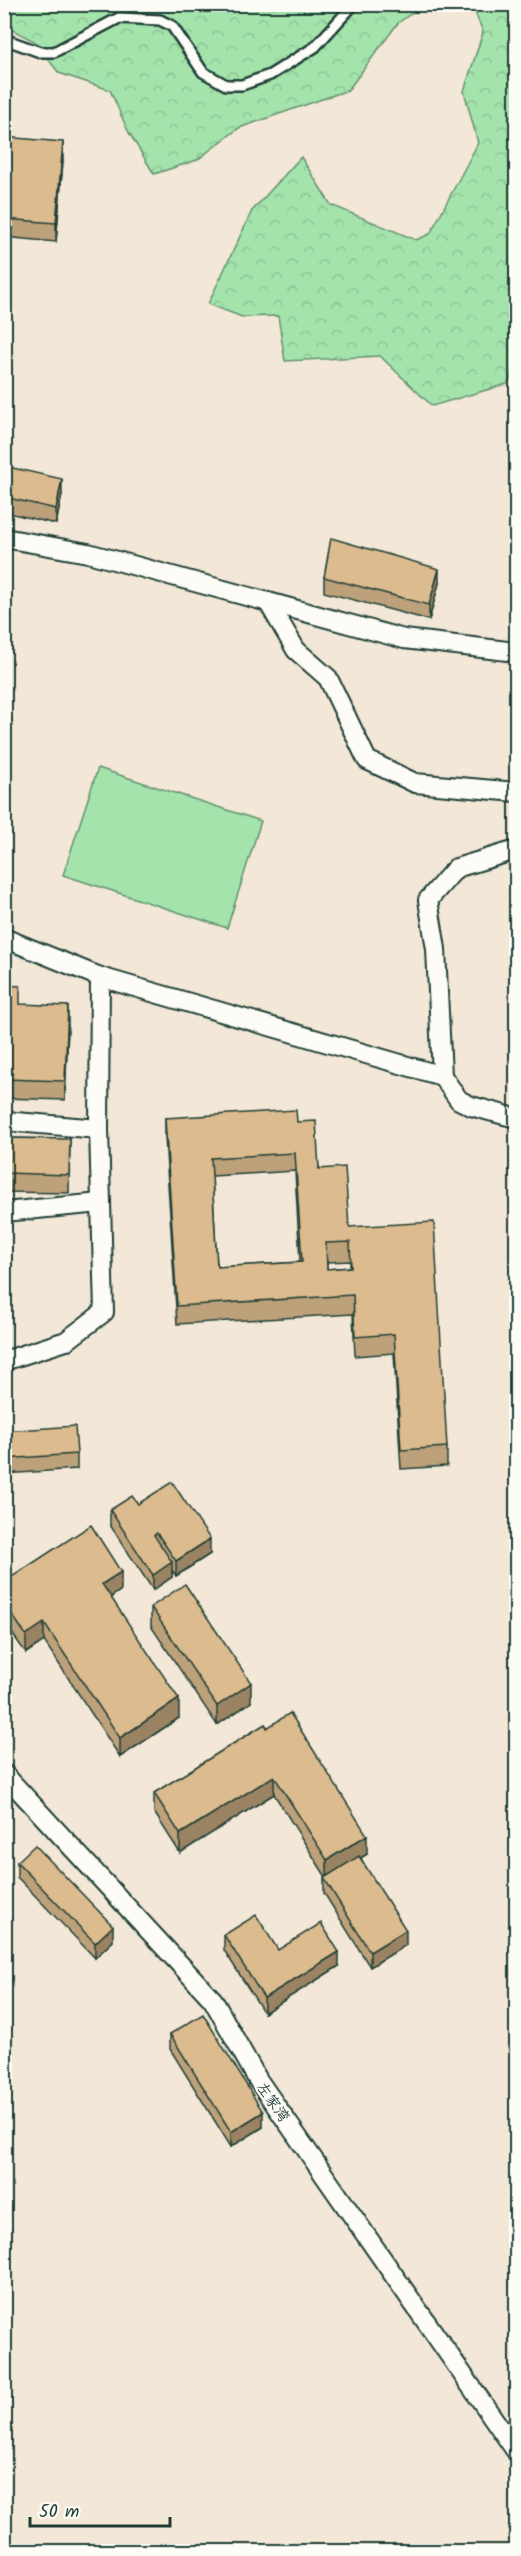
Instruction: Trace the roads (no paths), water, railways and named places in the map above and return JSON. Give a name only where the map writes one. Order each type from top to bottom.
[{"type":"street","points":[[4,537],[88,553],[404,639],[516,652]]},
{"type":"street","points":[[268,602],[296,650],[328,678],[367,760],[415,783],[516,792]]},
{"type":"street","points":[[516,850],[456,868],[428,900],[436,949],[442,1076],[459,1100],[471,1106],[516,1118]]},
{"type":"street","points":[[4,938],[100,977],[442,1076]]},
{"type":"street","points":[[4,1361],[66,1341],[104,1312],[99,1129],[100,977]]},
{"type":"street","points":[[4,1122],[99,1129]]},
{"type":"street","points":[[4,1212],[101,1203]]},
{"type":"street","name":"左家湾","points":[[4,1774],[213,2000],[258,2080],[516,2451]]},
{"type":"lane","points":[[4,39],[40,52],[54,52],[119,18],[160,20],[172,26],[203,72],[226,85],[242,85],[270,75],[315,47],[354,4]]}]
